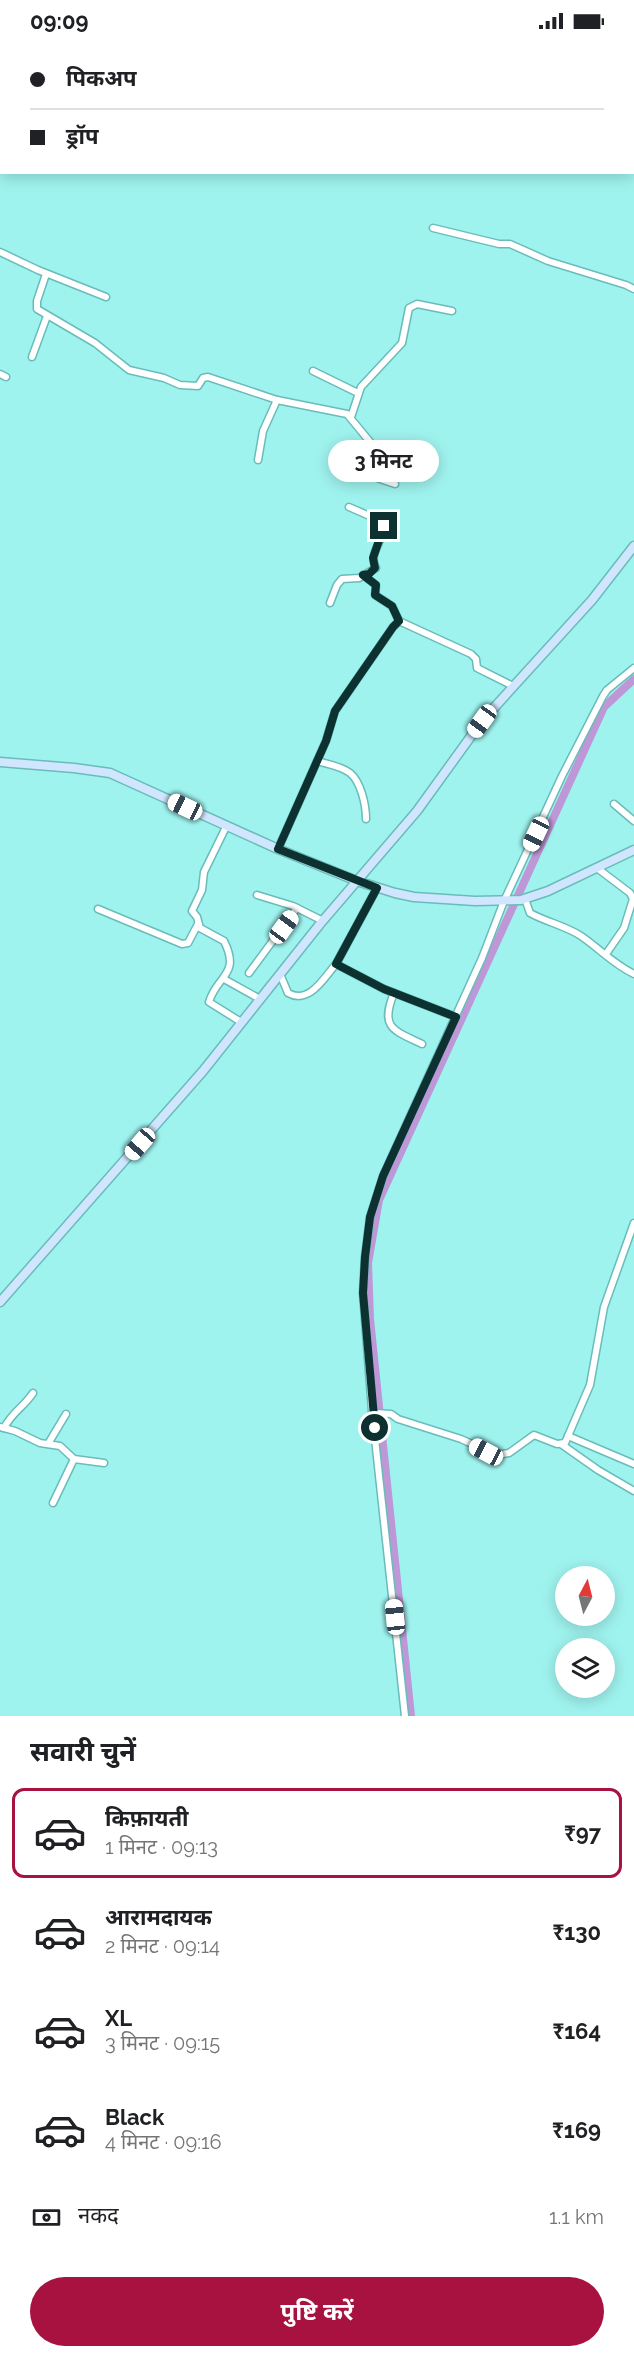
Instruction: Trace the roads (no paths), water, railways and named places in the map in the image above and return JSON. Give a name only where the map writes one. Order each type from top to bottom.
[{"type":"street","points":[[433,228],[499,244],[510,244],[549,261],[634,289]]},
{"type":"street","points":[[0,252],[46,274],[106,297]]},
{"type":"street","points":[[46,274],[36,307],[47,316],[95,343],[129,369],[164,378],[180,385],[198,386],[202,378],[208,377],[277,400],[343,412],[351,417],[380,454],[377,478],[395,484]]},
{"type":"street","points":[[351,417],[358,393],[365,381],[402,343],[409,308],[417,304],[452,311]]},
{"type":"street","points":[[32,357],[47,316]]},
{"type":"street","points":[[313,371],[358,393]]},
{"type":"street","points":[[258,460],[263,431],[277,400]]},
{"type":"street","points":[[330,603],[342,579],[359,578],[369,574],[375,568],[373,558],[384,526],[381,521],[349,507]]},
{"type":"street","points":[[0,1302],[171,1107],[323,921],[417,811],[482,721],[592,600],[634,546]]},
{"type":"street","points":[[363,575],[376,585],[375,595],[392,606],[399,621],[471,654],[476,658],[477,668],[513,686]]},
{"type":"street","points":[[278,849],[326,741],[331,720],[340,702],[399,621]]},
{"type":"street","points":[[405,1716],[363,1293],[370,1217],[383,1176],[507,900],[600,701],[607,690],[634,668]]},
{"type":"street","points":[[317,761],[347,771],[355,779],[365,805],[366,819]]},
{"type":"street","points":[[0,762],[110,773],[278,849],[357,881],[414,897],[523,899],[548,891],[634,850]]},
{"type":"street","points":[[614,804],[634,821]]},
{"type":"street","points":[[226,826],[204,872],[202,890],[192,909],[203,930],[221,938],[226,945],[231,967],[209,1002],[242,1022]]},
{"type":"street","points":[[597,868],[630,893],[633,899],[624,928],[606,954]]},
{"type":"street","points":[[280,974],[288,993],[302,996],[310,993],[336,964],[377,888]]},
{"type":"street","points":[[257,894],[297,908],[323,921]]},
{"type":"street","points":[[523,899],[530,913],[574,933],[606,954],[615,965],[634,974]]},
{"type":"street","points":[[249,974],[297,908]]},
{"type":"street","points":[[98,909],[182,944],[188,943],[198,924]]},
{"type":"street","points":[[336,964],[394,993],[456,1017]]},
{"type":"street","points":[[224,979],[260,999]]},
{"type":"street","points":[[394,993],[387,1011],[390,1024],[399,1034],[422,1044]]},
{"type":"street","points":[[561,1444],[565,1443],[590,1385],[604,1307],[634,1223]]},
{"type":"street","points":[[33,1393],[24,1406],[11,1414],[2,1427],[40,1443],[60,1446],[74,1459],[104,1463]]},
{"type":"street","points":[[374,1412],[391,1414],[398,1419],[461,1439],[495,1455],[509,1454],[534,1435],[561,1444],[598,1470],[634,1491]]},
{"type":"street","points":[[48,1444],[66,1414]]},
{"type":"street","points":[[568,1436],[634,1464]]},
{"type":"street","points":[[53,1503],[74,1459]]},
{"type":"waterway","points":[[411,1716],[370,1319],[368,1263],[379,1200],[604,707],[634,679]]}]
